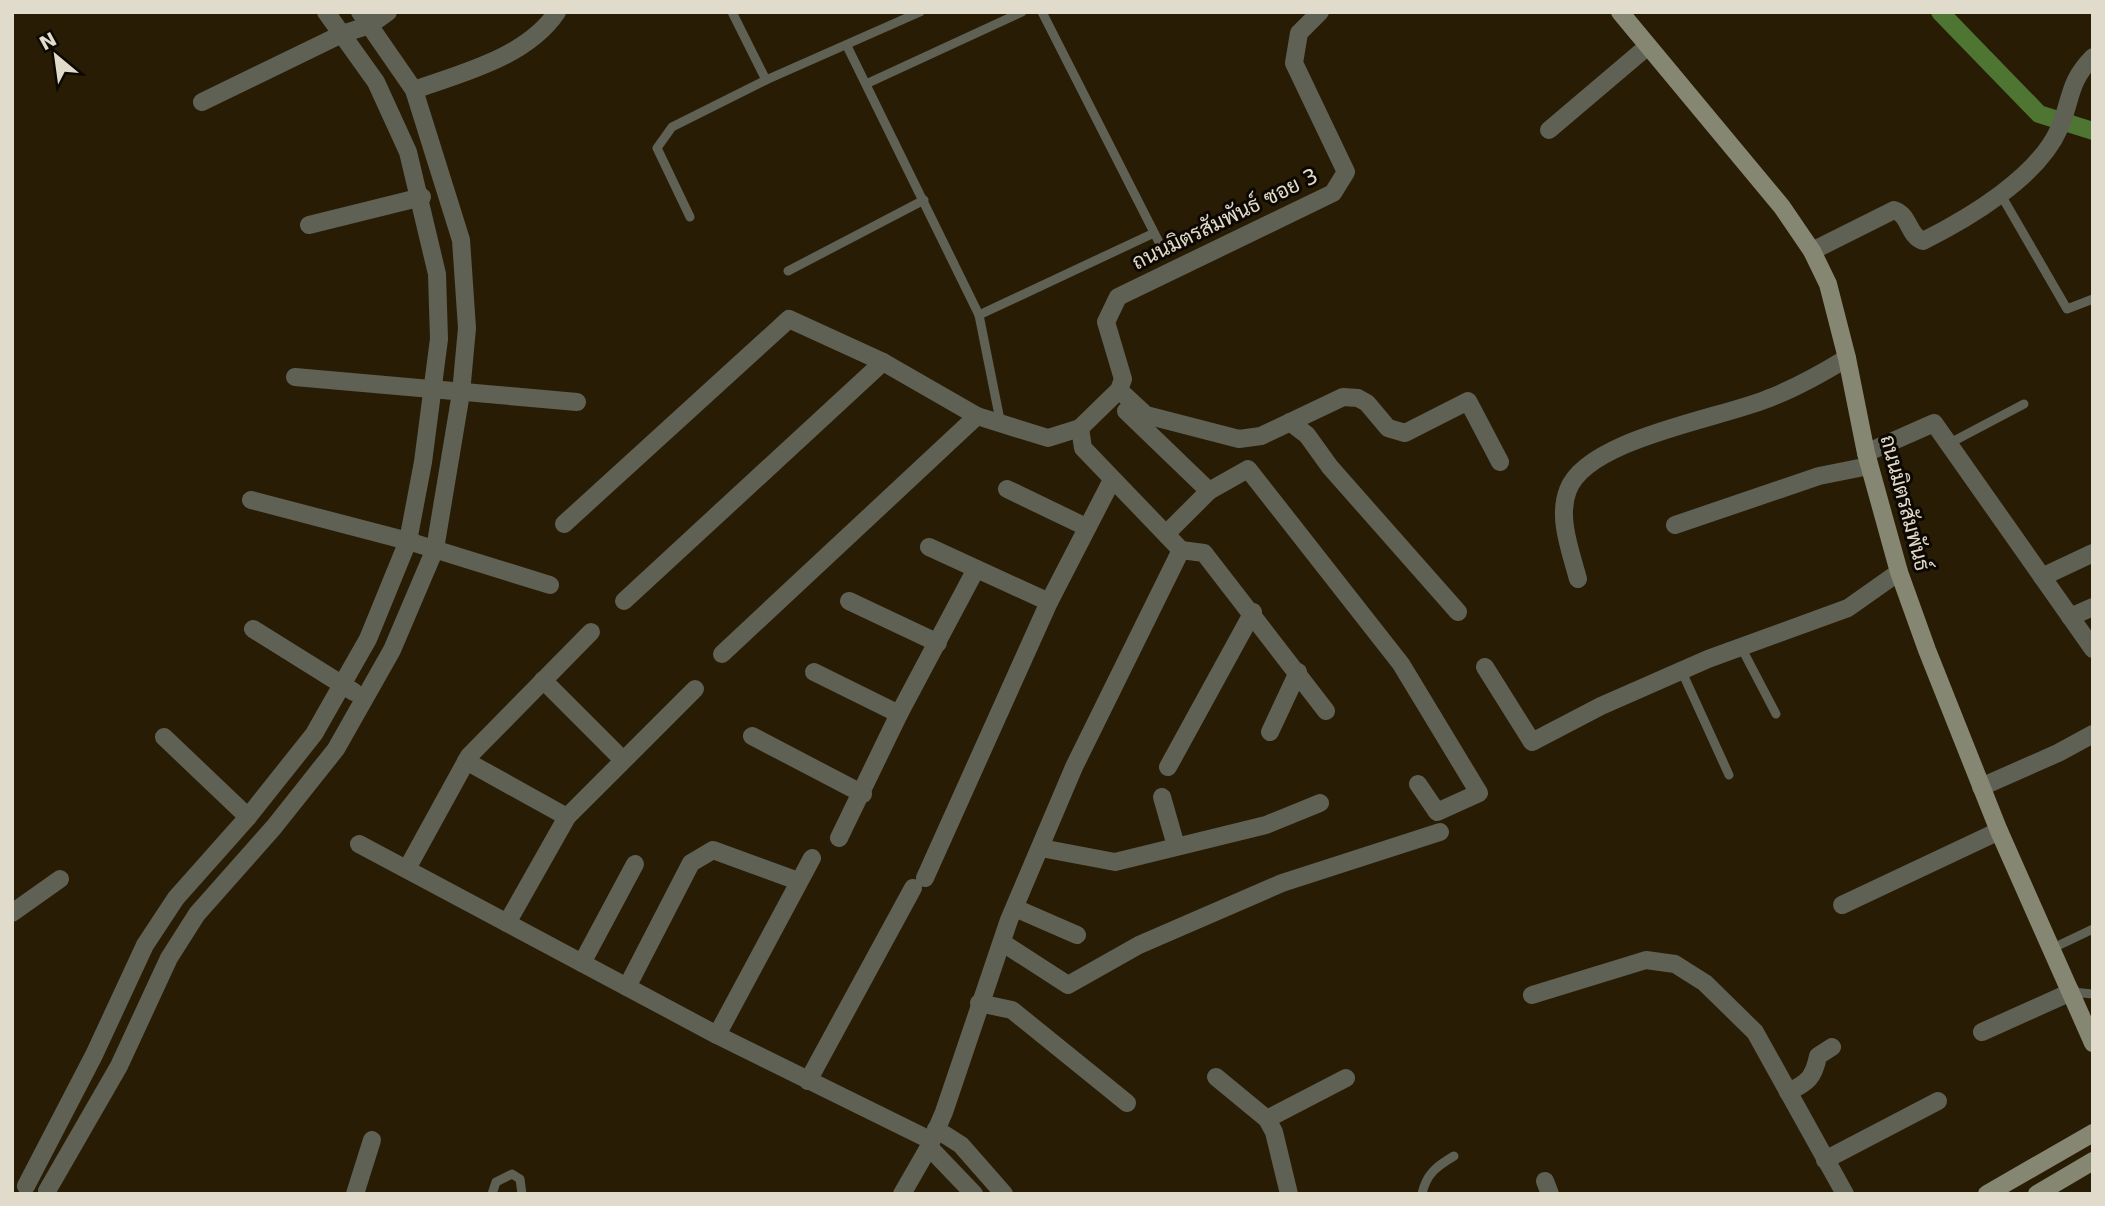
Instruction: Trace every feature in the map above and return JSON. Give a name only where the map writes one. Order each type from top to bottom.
[{"type":"street","points":[[326,12],[376,82],[408,152],[422,197],[437,274],[439,339],[408,541],[368,639],[344,685],[314,734],[248,817],[176,898],[145,945],[94,1055],[19,1185],[52,1192],[119,1066],[169,958],[197,914],[274,827],[336,749],[392,650],[435,549],[461,393],[467,328],[461,240],[414,90],[365,19]]},
{"type":"street","points":[[202,102],[342,34],[365,19],[388,12]]},
{"type":"street","points":[[414,90],[479,67],[528,41],[550,23],[557,12]]},
{"type":"street","name":"ถนนมิตรสัมพันธ์","points":[[1620,12],[1782,207],[1812,251],[1828,284],[1868,459],[1899,572],[1999,831],[2092,1040]]},
{"type":"street","name":"ถนนมิตรสัมพันธ์ ซอย 3","points":[[1116,394],[1123,379],[1106,322],[1118,297],[1333,192],[1346,172],[1294,63],[1294,47],[1299,33],[1313,15]]},
{"type":"street","points":[[1549,130],[1648,46]]},
{"type":"street","points":[[1812,251],[1894,210],[1903,215],[1916,237],[1923,241],[2001,195],[2024,173],[2059,128],[2068,94],[2077,74],[2093,57]]},
{"type":"street","points":[[309,225],[422,197]]},
{"type":"street","points":[[564,523],[789,319],[883,362],[977,416],[1048,438],[1080,428],[1116,394]]},
{"type":"street","points":[[1578,579],[1563,510],[1568,489],[1580,471],[1613,449],[1764,401],[1802,385],[1847,358]]},
{"type":"street","points":[[624,601],[883,362]]},
{"type":"street","points":[[295,377],[577,402]]},
{"type":"street","points":[[1116,394],[1146,415],[1226,438],[1261,436],[1335,400],[1350,397],[1367,403],[1388,428],[1405,433],[1468,401],[1500,462]]},
{"type":"street","points":[[1116,394],[1209,491]]},
{"type":"street","points":[[722,654],[977,416]]},
{"type":"street","points":[[1290,422],[1307,435],[1330,467],[1458,612]]},
{"type":"street","points":[[1675,525],[1868,459],[1934,423],[2093,649]]},
{"type":"street","points":[[1080,428],[1083,448],[1111,480],[1181,550],[1204,553],[1253,612],[1326,711]]},
{"type":"street","points":[[1166,534],[1209,491],[1248,470],[1401,664],[1479,793],[1437,812],[1418,784]]},
{"type":"street","points":[[808,1081],[919,883],[1049,603],[1111,480]]},
{"type":"street","points":[[1007,489],[1086,527]]},
{"type":"street","points":[[251,500],[408,541],[550,585]]},
{"type":"street","points":[[929,547],[1049,603]]},
{"type":"street","points":[[902,1194],[932,1139],[1015,908],[1074,767],[1181,550]]},
{"type":"street","points":[[2042,577],[2093,553]]},
{"type":"street","points":[[839,838],[863,794],[899,714],[976,569]]},
{"type":"street","points":[[1485,667],[1532,742],[1601,706],[1682,671],[1848,608],[1899,572]]},
{"type":"street","points":[[849,601],[938,643]]},
{"type":"street","points":[[2070,617],[2093,607]]},
{"type":"street","points":[[1168,767],[1253,612]]},
{"type":"street","points":[[253,629],[365,700]]},
{"type":"street","points":[[408,867],[466,761],[591,632]]},
{"type":"street","points":[[814,672],[899,714]]},
{"type":"street","points":[[1270,732],[1298,672]]},
{"type":"street","points":[[544,680],[622,759]]},
{"type":"street","points":[[507,923],[567,817],[622,759],[695,689]]},
{"type":"street","points":[[1981,787],[2058,753],[2093,734]]},
{"type":"street","points":[[752,736],[863,794]]},
{"type":"street","points":[[164,737],[248,817]]},
{"type":"street","points":[[466,761],[567,817]]},
{"type":"street","points":[[1162,797],[1176,846]]},
{"type":"street","points":[[1041,848],[1115,862],[1266,825],[1320,803]]},
{"type":"street","points":[[1842,905],[1999,831]]},
{"type":"street","points":[[1003,943],[1068,985],[1139,945],[1282,883],[1440,832]]},
{"type":"street","points":[[359,844],[408,867],[582,964],[808,1081],[932,1139],[961,1145],[1004,1194]]},
{"type":"street","points":[[627,987],[691,863],[713,850],[799,881]]},
{"type":"street","points":[[717,1035],[812,858]]},
{"type":"street","points":[[582,964],[635,864]]},
{"type":"street","points":[[12,913],[60,879]]},
{"type":"street","points":[[1015,908],[1077,936]]},
{"type":"street","points":[[1532,995],[1646,960],[1675,964],[1704,983],[1755,1031],[1845,1194]]},
{"type":"street","points":[[1982,1032],[2071,992]]},
{"type":"street","points":[[979,1003],[1012,1010],[1127,1102]]},
{"type":"street","points":[[1788,1092],[1806,1084],[1815,1074],[1818,1056],[1832,1047]]},
{"type":"street","points":[[1216,1077],[1267,1119],[1274,1132],[1289,1194]]},
{"type":"street","points":[[1267,1119],[1346,1078]]},
{"type":"street","points":[[1825,1160],[1938,1101]]},
{"type":"street","points":[[1987,1194],[2093,1133]]},
{"type":"street","points":[[932,1139],[974,1194]]},
{"type":"street","points":[[355,1194],[372,1140]]},
{"type":"street","points":[[2037,1194],[2093,1161]]},
{"type":"lane","points":[[732,12],[766,80]]},
{"type":"lane","points":[[690,217],[657,148],[672,127],[766,80],[847,47],[920,12]]},
{"type":"lane","points":[[866,84],[1022,12]]},
{"type":"lane","points":[[1042,12],[1165,254]]},
{"type":"lane","points":[[847,47],[979,316],[1001,425]]},
{"type":"lane","points":[[2001,195],[2067,309],[2093,299]]},
{"type":"lane","points":[[788,271],[924,200]]},
{"type":"lane","points":[[979,316],[1154,233]]},
{"type":"lane","points":[[1950,443],[2024,404]]},
{"type":"lane","points":[[1741,647],[1776,714]]},
{"type":"lane","points":[[1682,671],[1729,775]]},
{"type":"lane","points":[[2051,949],[2093,929]]},
{"type":"lane","points":[[2071,992],[2093,994]]},
{"type":"lane","points":[[1422,1194],[1427,1177],[1438,1165],[1454,1156]]},
{"type":"lane","points":[[492,1194],[496,1182],[512,1174],[520,1179],[522,1194]]},
{"type":"waterway","points":[[1940,12],[2039,114],[2093,131]]}]
